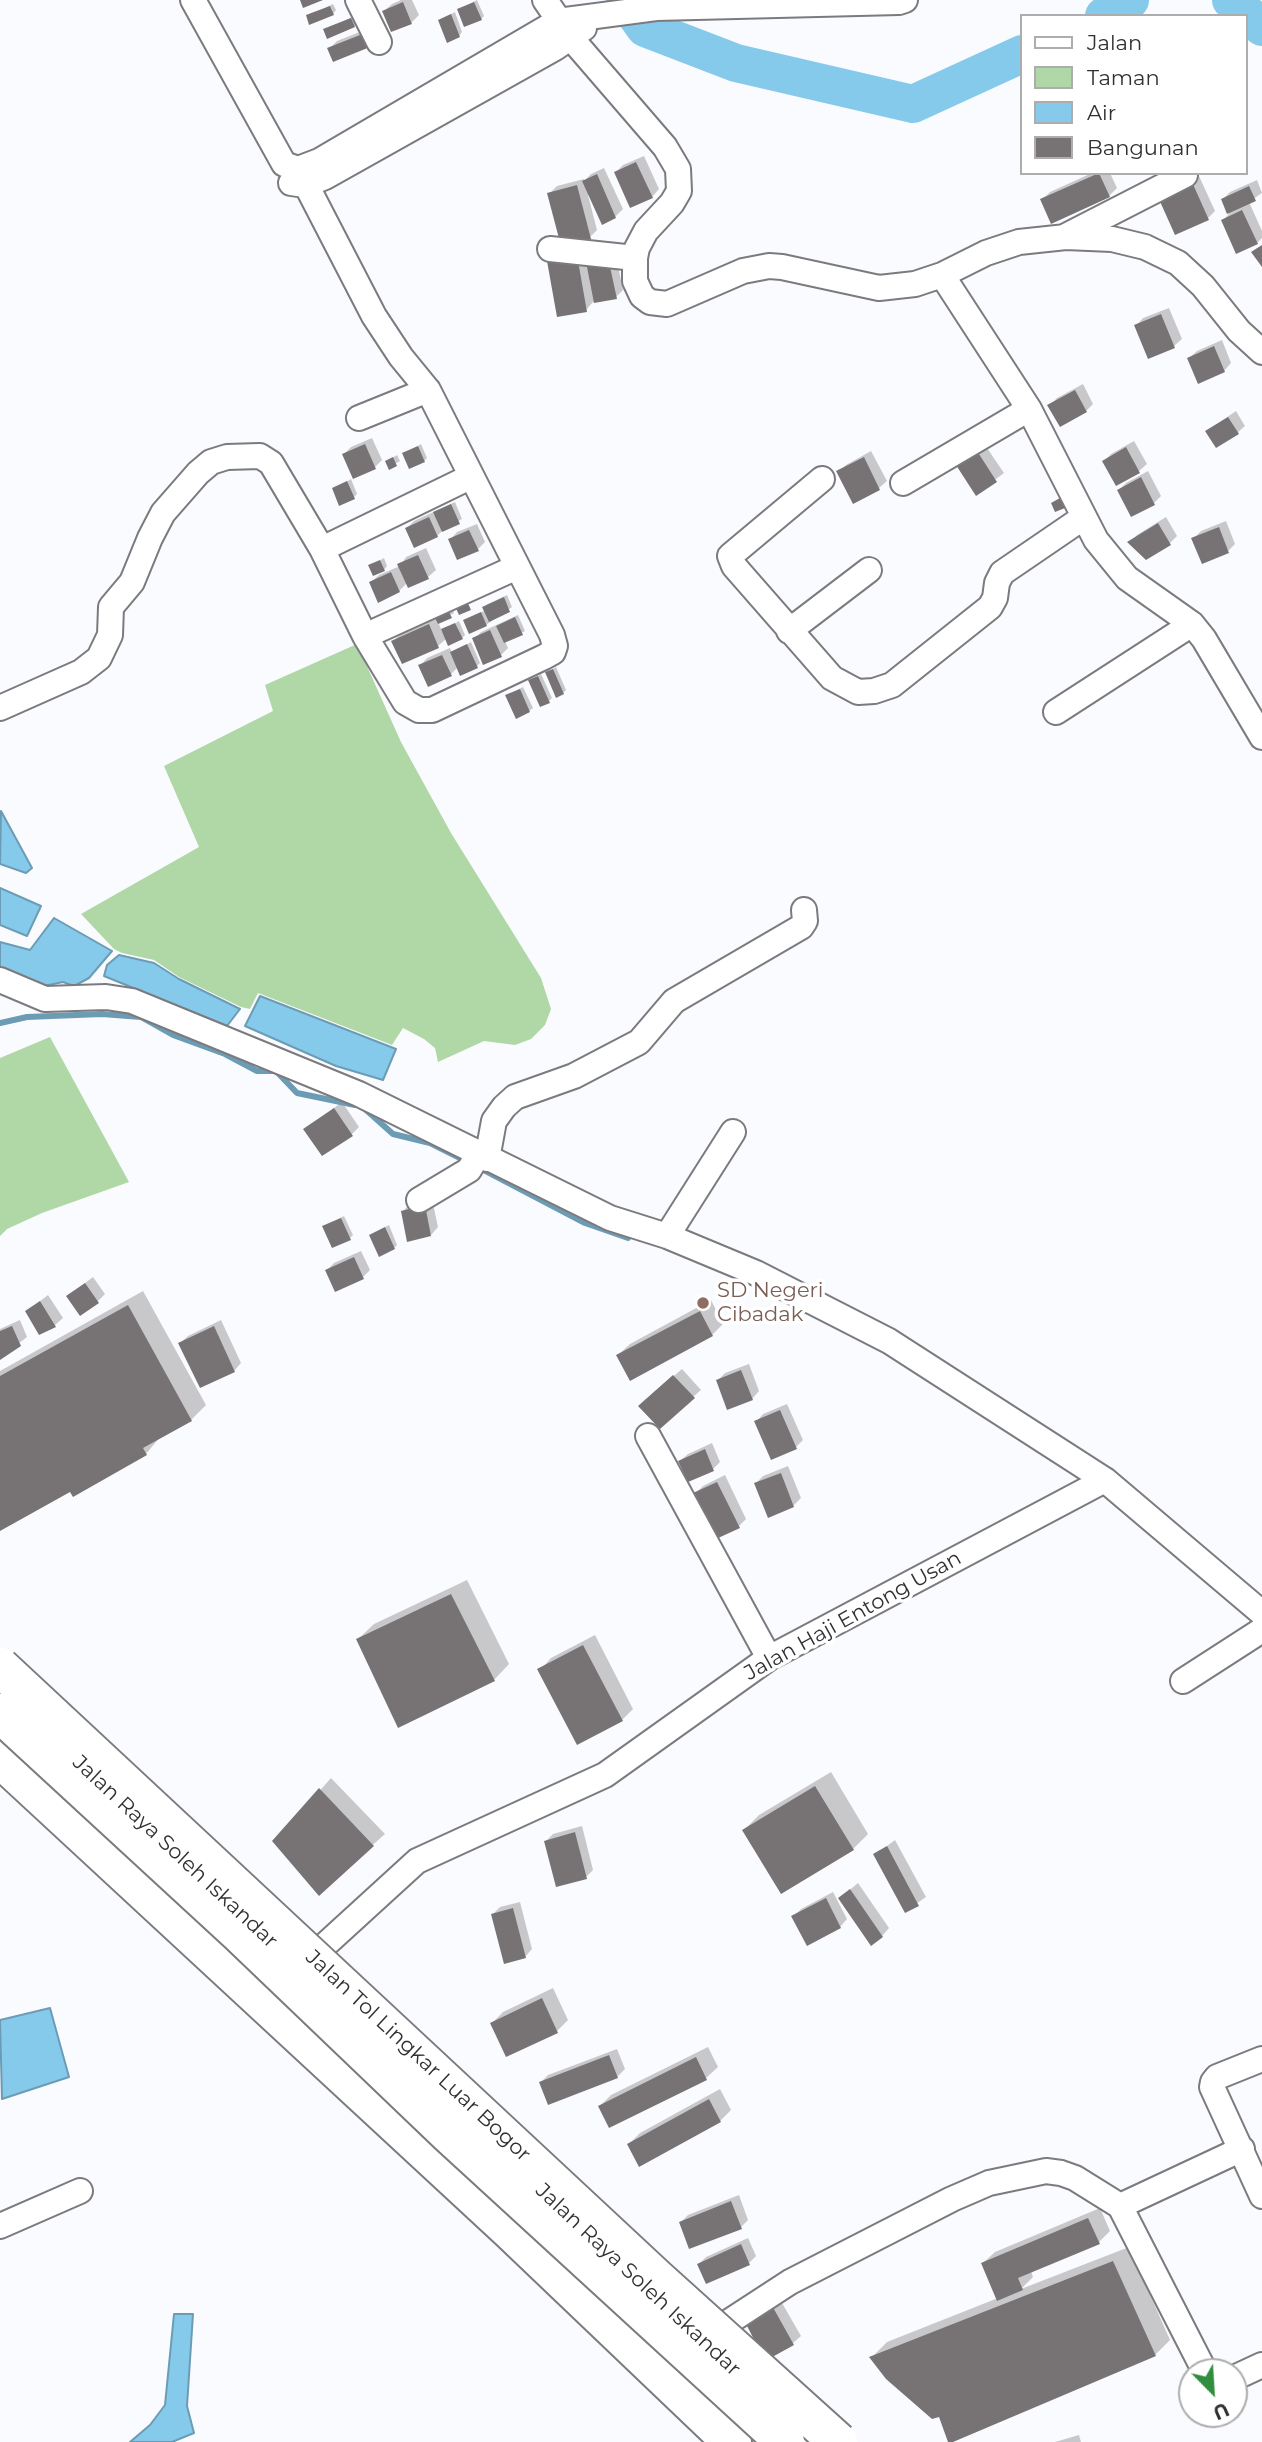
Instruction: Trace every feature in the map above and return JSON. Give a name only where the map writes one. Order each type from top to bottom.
[{"type":"highway","name":"Jalan Tol Lingkar Luar Bogor","points":[[0,1667],[656,2278],[838,2442]]},
{"type":"highway","name":"Jalan Raya Soleh Iskandar","points":[[0,1689],[813,2442]]},
{"type":"highway","name":"Jalan Tol Lingkar Luar Bogor","points":[[0,1713],[239,1933],[449,2134],[785,2442]]},
{"type":"highway","points":[[0,1758],[510,2230],[732,2442]]},
{"type":"street","points":[[178,0],[274,172],[291,183],[301,177],[325,177],[565,29],[607,14],[656,8],[891,1]]},
{"type":"street","points":[[0,708],[80,673],[99,658],[110,635],[111,607],[132,582],[157,523],[198,473],[211,462],[227,457],[260,456],[271,463],[280,474],[322,549],[365,636],[405,702],[419,710],[432,710],[552,652],[555,646],[552,635],[428,390],[374,316],[301,177],[284,164],[193,0]]},
{"type":"street","points":[[358,0],[379,42]]},
{"type":"street","points":[[545,0],[565,29],[665,147],[678,169],[680,180],[672,203],[646,231],[637,248],[635,281],[642,296],[650,302],[667,304],[743,271],[769,266],[879,288],[915,284],[942,275],[986,253],[1019,242],[1066,237],[1112,239],[1145,247],[1178,263],[1203,286],[1240,331],[1262,352]]},
{"type":"street","points":[[1066,237],[1185,175]]},
{"type":"street","points":[[550,249],[635,258]]},
{"type":"street","points":[[942,275],[1029,409],[1103,550],[1127,578],[1192,624],[1204,639],[1262,737]]},
{"type":"street","points":[[359,418],[428,390]]},
{"type":"street","points":[[903,483],[1029,409]]},
{"type":"street","points":[[322,549],[470,477]]},
{"type":"street","points":[[822,480],[730,556],[734,566],[832,678],[858,692],[874,691],[892,685],[990,607],[1002,573],[1084,517]]},
{"type":"street","points":[[365,636],[517,567]]},
{"type":"street","points":[[789,631],[869,570]]},
{"type":"street","points":[[1056,712],[1192,624]]},
{"type":"street","points":[[419,1200],[477,1161],[494,1121],[515,1097],[574,1076],[639,1042],[674,1001],[801,927],[805,921],[804,910]]},
{"type":"street","points":[[0,980],[45,999],[106,997],[132,1001],[359,1094],[477,1161],[610,1218],[667,1236],[756,1273],[889,1341],[1105,1480],[1262,1613]]},
{"type":"street","points":[[667,1236],[733,1132]]},
{"type":"street","points":[[648,1436],[769,1658]]},
{"type":"street","name":"Jalan Haji Entong Usan","points":[[300,1967],[417,1861],[605,1775],[769,1658],[1105,1480]]},
{"type":"street","points":[[1183,1681],[1262,1630]]},
{"type":"street","points":[[1262,2059],[1217,2077],[1212,2087],[1262,2196]]},
{"type":"street","points":[[1120,2206],[1241,2150]]},
{"type":"street","points":[[701,2340],[790,2282],[952,2199],[989,2183],[1046,2171],[1075,2178],[1120,2206],[1198,2358]]},
{"type":"street","points":[[0,2226],[80,2191]]},
{"type":"green space","points":[[357,644],[401,742],[451,833],[541,978],[551,1009],[545,1025],[531,1039],[515,1045],[484,1041],[438,1062],[435,1048],[403,1028],[392,1045],[258,993],[250,1009],[241,1007],[179,977],[154,960],[114,949],[81,914],[199,847],[164,766],[273,711],[265,685]]},
{"type":"green space","points":[[50,1037],[129,1182],[42,1213],[7,1229],[0,1236],[0,1058]]},
{"type":"water","points":[[1,811],[32,868],[26,873],[0,864]]},
{"type":"water","points":[[0,888],[41,906],[27,936],[0,925]]},
{"type":"water","points":[[54,918],[112,951],[89,978],[74,986],[63,982],[44,986],[0,967],[0,942],[30,950]]},
{"type":"water","points":[[119,955],[154,963],[179,979],[240,1009],[227,1026],[104,976],[107,965]]},
{"type":"water","points":[[260,996],[396,1049],[383,1080],[336,1066],[245,1026]]},
{"type":"water","points":[[50,2008],[69,2077],[2,2099],[0,2020]]},
{"type":"water","points":[[174,2314],[193,2314],[187,2406],[194,2433],[172,2442],[130,2442],[150,2425],[165,2405]]},
{"type":"building","points":[[300,0],[323,0],[303,8]]},
{"type":"building","points":[[403,2],[412,24],[391,32],[382,11]]},
{"type":"building","points":[[474,2],[482,20],[464,27],[457,9]]},
{"type":"building","points":[[330,6],[334,15],[309,25],[306,15]]},
{"type":"building","points":[[451,14],[460,37],[447,43],[438,20]]},
{"type":"building","points":[[351,18],[355,27],[327,39],[323,29]]},
{"type":"building","points":[[365,33],[370,47],[333,62],[327,48]]},
{"type":"building","points":[[636,162],[653,198],[630,208],[614,172]]},
{"type":"building","points":[[597,174],[616,218],[602,225],[582,181]]},
{"type":"building","points":[[1094,175],[1100,175],[1110,197],[1051,224],[1040,199]]},
{"type":"building","points":[[1192,182],[1209,220],[1175,235],[1158,197]]},
{"type":"building","points":[[577,185],[591,239],[561,246],[547,193]]},
{"type":"building","points":[[1249,186],[1256,201],[1227,214],[1221,199]]},
{"type":"building","points":[[1242,210],[1258,244],[1236,254],[1221,220]]},
{"type":"building","points":[[1262,245],[1262,267],[1251,252]]},
{"type":"building","points":[[577,255],[587,312],[557,317],[547,261]]},
{"type":"building","points":[[609,262],[617,299],[594,303],[587,267]]},
{"type":"building","points":[[1161,314],[1175,348],[1148,359],[1134,325]]},
{"type":"building","points":[[1214,346],[1225,372],[1198,384],[1187,358]]},
{"type":"building","points":[[1075,390],[1087,412],[1060,427],[1047,405]]},
{"type":"building","points":[[1228,417],[1239,434],[1216,448],[1205,431]]},
{"type":"building","points":[[365,444],[376,469],[353,479],[342,454]]},
{"type":"building","points":[[418,446],[425,462],[409,469],[402,453]]},
{"type":"building","points":[[1126,447],[1140,473],[1116,486],[1102,461]]},
{"type":"building","points":[[977,451],[997,482],[976,496],[956,465]]},
{"type":"building","points":[[393,457],[397,466],[389,470],[385,461]]},
{"type":"building","points":[[864,457],[880,490],[853,504],[836,471]]},
{"type":"building","points":[[1141,477],[1155,505],[1131,517],[1117,490]]},
{"type":"building","points":[[347,481],[355,499],[339,506],[332,488]]},
{"type":"building","points":[[1060,498],[1065,508],[1055,512],[1051,503]]},
{"type":"building","points":[[451,504],[460,524],[442,532],[433,512]]},
{"type":"building","points":[[429,517],[438,537],[414,548],[405,528]]},
{"type":"building","points":[[1158,523],[1171,545],[1146,560],[1127,542]]},
{"type":"building","points":[[1219,527],[1229,553],[1202,564],[1191,538]]},
{"type":"building","points":[[469,530],[479,551],[457,560],[448,539]]},
{"type":"building","points":[[418,555],[429,579],[408,588],[397,564]]},
{"type":"building","points":[[380,560],[385,571],[373,576],[368,565]]},
{"type":"building","points":[[391,572],[400,592],[378,603],[369,582]]},
{"type":"building","points":[[504,597],[510,612],[489,622],[482,607]]},
{"type":"building","points":[[466,599],[471,610],[459,615],[454,604]]},
{"type":"building","points":[[448,610],[452,618],[438,624],[434,616]]},
{"type":"building","points":[[481,612],[487,626],[469,634],[463,620]]},
{"type":"building","points":[[515,617],[523,635],[504,643],[496,626]]},
{"type":"building","points":[[455,623],[463,639],[448,646],[441,629]]},
{"type":"building","points":[[429,624],[439,648],[402,664],[391,641]]},
{"type":"building","points":[[490,630],[502,657],[483,665],[472,638]]},
{"type":"building","points":[[467,644],[478,668],[460,676],[450,652]]},
{"type":"building","points":[[442,655],[452,676],[428,687],[418,665]]},
{"type":"building","points":[[553,669],[564,694],[556,698],[545,672]]},
{"type":"building","points":[[538,676],[550,703],[540,707],[528,680]]},
{"type":"building","points":[[520,689],[530,712],[516,719],[505,695]]},
{"type":"building","points":[[334,1108],[353,1136],[322,1156],[303,1129]]},
{"type":"building","points":[[425,1205],[431,1236],[407,1242],[401,1211]]},
{"type":"building","points":[[341,1218],[351,1240],[332,1248],[322,1226]]},
{"type":"building","points":[[385,1227],[395,1249],[379,1257],[369,1235]]},
{"type":"building","points":[[354,1257],[364,1279],[335,1292],[325,1270]]},
{"type":"building","points":[[85,1283],[99,1303],[80,1316],[66,1296]]},
{"type":"building","points":[[40,1301],[56,1327],[39,1335],[25,1311]]},
{"type":"building","points":[[128,1305],[192,1421],[143,1448],[147,1455],[73,1497],[70,1492],[0,1531],[0,1376]]},
{"type":"building","points":[[700,1311],[713,1336],[630,1381],[616,1355]]},
{"type":"building","points":[[12,1326],[21,1346],[0,1360],[0,1331]]},
{"type":"building","points":[[214,1326],[235,1372],[200,1388],[178,1343]]},
{"type":"building","points":[[741,1370],[753,1400],[727,1410],[716,1380]]},
{"type":"building","points":[[673,1375],[695,1398],[660,1429],[638,1406]]},
{"type":"building","points":[[780,1410],[797,1449],[771,1460],[754,1421]]},
{"type":"building","points":[[705,1449],[714,1471],[688,1482],[678,1461]]},
{"type":"building","points":[[781,1473],[794,1507],[768,1518],[754,1483]]},
{"type":"building","points":[[717,1482],[740,1528],[716,1539],[693,1493]]},
{"type":"building","points":[[451,1594],[495,1681],[398,1728],[356,1639]]},
{"type":"building","points":[[583,1645],[623,1721],[577,1745],[537,1669]]},
{"type":"building","points":[[815,1786],[854,1850],[781,1894],[742,1830]]},
{"type":"building","points":[[319,1788],[374,1846],[319,1896],[272,1841]]},
{"type":"building","points":[[575,1832],[587,1879],[556,1887],[544,1841]]},
{"type":"building","points":[[887,1846],[919,1906],[905,1913],[873,1854]]},
{"type":"building","points":[[850,1889],[883,1937],[871,1946],[838,1898]]},
{"type":"building","points":[[826,1898],[841,1928],[807,1946],[791,1916]]},
{"type":"building","points":[[513,1908],[526,1958],[504,1964],[491,1914]]},
{"type":"building","points":[[542,1998],[558,2033],[506,2057],[490,2023]]},
{"type":"building","points":[[609,2055],[618,2078],[548,2105],[539,2082]]},
{"type":"building","points":[[696,2057],[707,2080],[609,2128],[598,2106]]},
{"type":"building","points":[[709,2099],[721,2122],[639,2167],[627,2144]]},
{"type":"building","points":[[731,2201],[742,2229],[689,2249],[679,2222]]},
{"type":"building","points":[[1088,2218],[1100,2244],[1018,2278],[1023,2290],[997,2301],[981,2263]]},
{"type":"building","points":[[741,2244],[750,2265],[706,2284],[697,2264]]},
{"type":"building","points":[[1113,2261],[1156,2356],[953,2442],[948,2442],[939,2417],[932,2419],[886,2379],[869,2357]]},
{"type":"building","points":[[770,2302],[794,2345],[765,2361],[745,2322]]},
{"type":"waterway","points":[[625,0],[645,28],[736,63],[913,104],[1020,55]]},
{"type":"waterway","points":[[1107,14],[1130,0]]},
{"type":"waterway","points":[[1231,0],[1247,14]]},
{"type":"waterway","points":[[1248,15],[1262,27]]},
{"type":"waterway","points":[[0,1023],[27,1017],[102,1014],[141,1017],[173,1035],[225,1054],[257,1071],[276,1071],[297,1093],[355,1105]]},
{"type":"waterway","points":[[365,1109],[393,1134],[430,1143],[468,1162]]},
{"type":"waterway","points":[[478,1167],[585,1223],[628,1238]]},
{"type":"place","name":"SD Negeri Cibadak","points":[[703,1303]]}]
